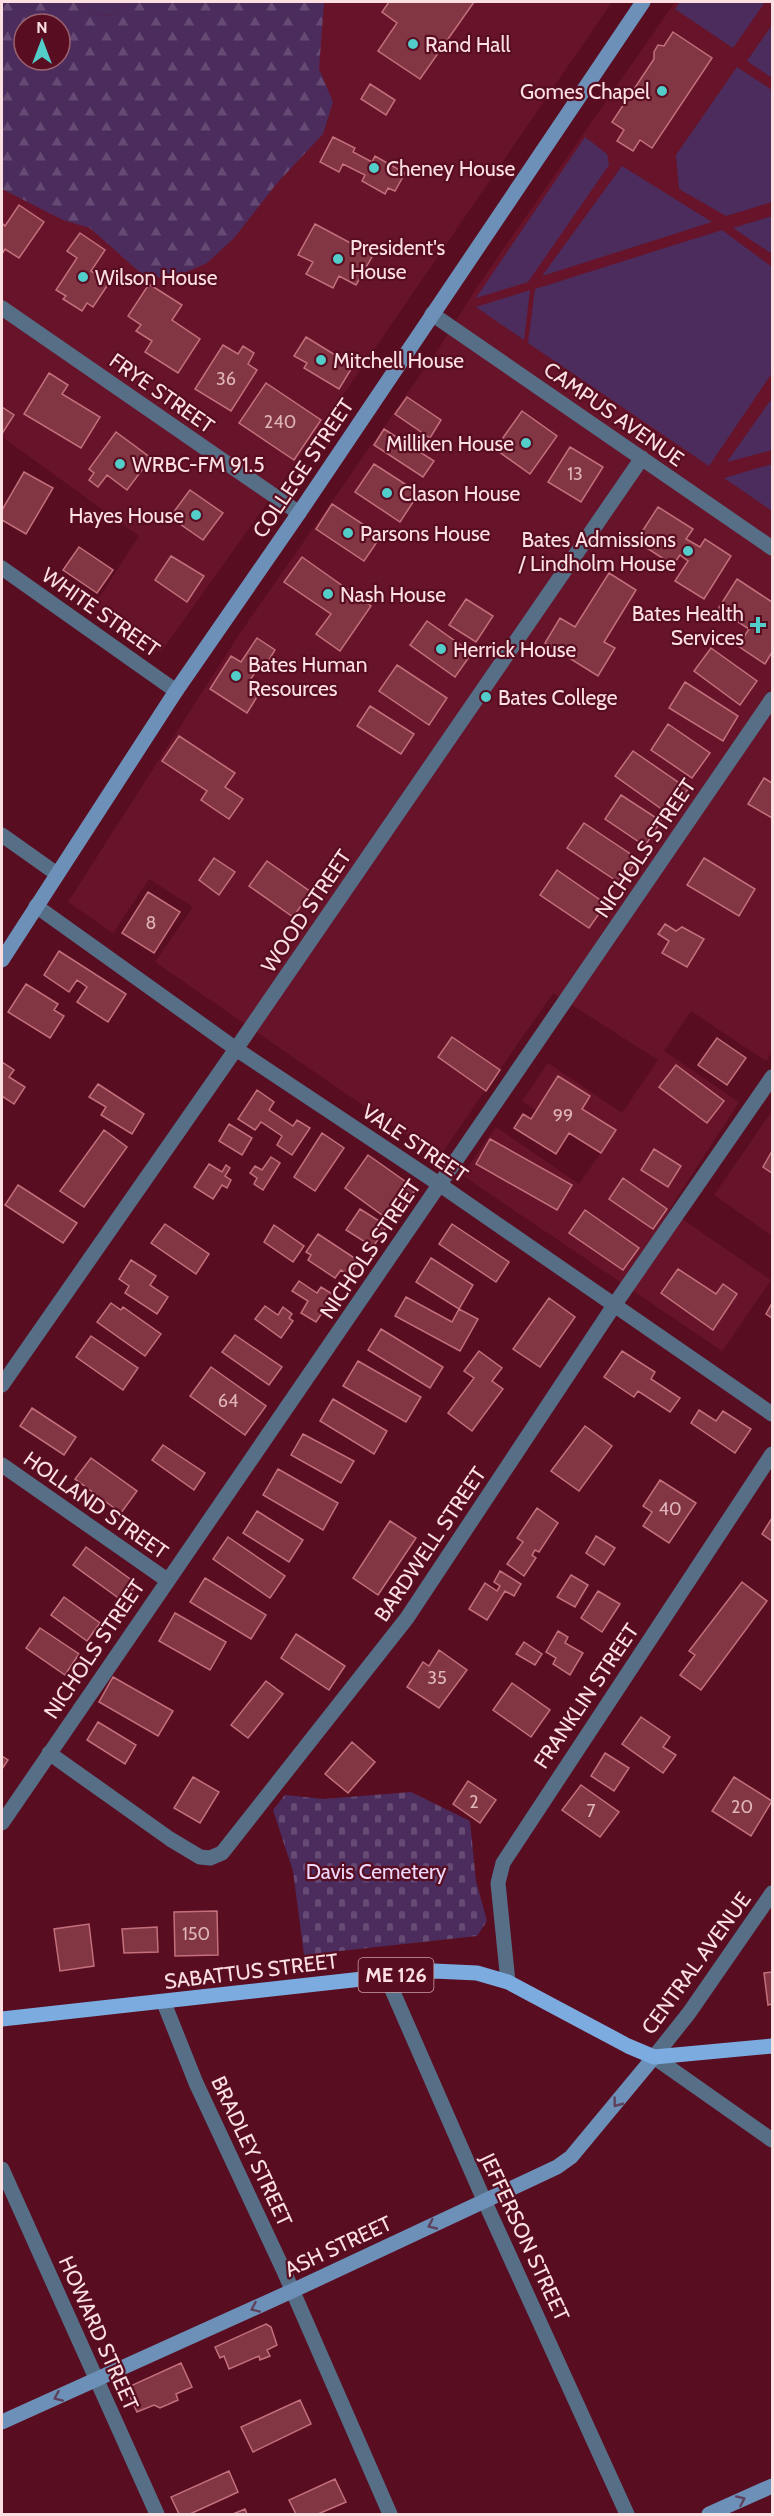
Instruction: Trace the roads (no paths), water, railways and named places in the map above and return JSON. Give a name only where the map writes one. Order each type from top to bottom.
[{"type":"main road","name":"COLLEGE STREET","points":[[2,960],[176,691],[644,2]]},
{"type":"main road","name":"SABATTUS STREET","points":[[2,2019],[164,2003],[434,1971],[477,1973],[508,1982],[628,2046],[654,2057],[772,2046]]},
{"type":"main road","name":"ASH STREET","points":[[2,2422],[292,2291],[557,2166],[571,2157],[654,2057]]},
{"type":"main road","points":[[709,2514],[772,2486]]},
{"type":"street","name":"FRYE STREET","points":[[2,308],[298,513]]},
{"type":"street","name":"CAMPUS AVENUE","points":[[432,314],[772,549]]},
{"type":"street","name":"WOOD STREET","points":[[2,1385],[642,458]]},
{"type":"street","name":"WHITE STREET","points":[[2,568],[176,691]]},
{"type":"street","name":"NICHOLS STREET","points":[[2,1822],[772,699]]},
{"type":"street","points":[[2,835],[57,874]]},
{"type":"street","name":"VALE STREET","points":[[36,906],[236,1049],[440,1184],[772,1414]]},
{"type":"street","name":"BARDWELL STREET","points":[[49,1753],[170,1839],[200,1857],[210,1858],[222,1853],[407,1618],[615,1304],[772,1077]]},
{"type":"street","name":"FRANKLIN STREET","points":[[508,1982],[498,1883],[503,1863],[772,1454]]},
{"type":"street","name":"HOLLAND STREET","points":[[2,1465],[167,1580]]},
{"type":"street","name":"CENTRAL AVENUE","points":[[654,2057],[689,2013],[772,1893]]},
{"type":"street","name":"JEFFERSON STREET","points":[[386,1976],[484,2200],[627,2514]]},
{"type":"street","name":"BRADLEY STREET","points":[[164,2003],[196,2083],[292,2291],[390,2514]]},
{"type":"street","points":[[654,2057],[772,2140]]},
{"type":"street","name":"HOWARD STREET","points":[[2,2169],[157,2514]]},
{"type":"place","name":"Rand Hall","points":[[413,44]]},
{"type":"place","name":"Gomes Chapel","points":[[662,91]]},
{"type":"place","name":"Cheney House","points":[[374,168]]},
{"type":"place","name":"President's House","points":[[338,259]]},
{"type":"place","name":"Wilson House","points":[[83,277]]},
{"type":"place","name":"Mitchell House","points":[[321,360]]},
{"type":"place","name":"Milliken House","points":[[526,443]]},
{"type":"place","name":"WRBC-FM 91.5","points":[[120,464]]},
{"type":"place","name":"Clason House","points":[[387,493]]},
{"type":"place","name":"Hayes House","points":[[196,515]]},
{"type":"place","name":"Parsons House","points":[[348,533]]},
{"type":"place","name":"Bates Admissions / Lindholm House","points":[[688,551]]},
{"type":"place","name":"Nash House","points":[[328,594]]},
{"type":"place","name":"Bates Health Services","points":[[758,625]]},
{"type":"place","name":"Herrick House","points":[[441,649]]},
{"type":"place","name":"Bates Human Resources","points":[[236,676]]},
{"type":"place","name":"Bates College","points":[[486,697]]},
{"type":"park label","name":"Davis Cemetery","points":[[376,1871]]}]
